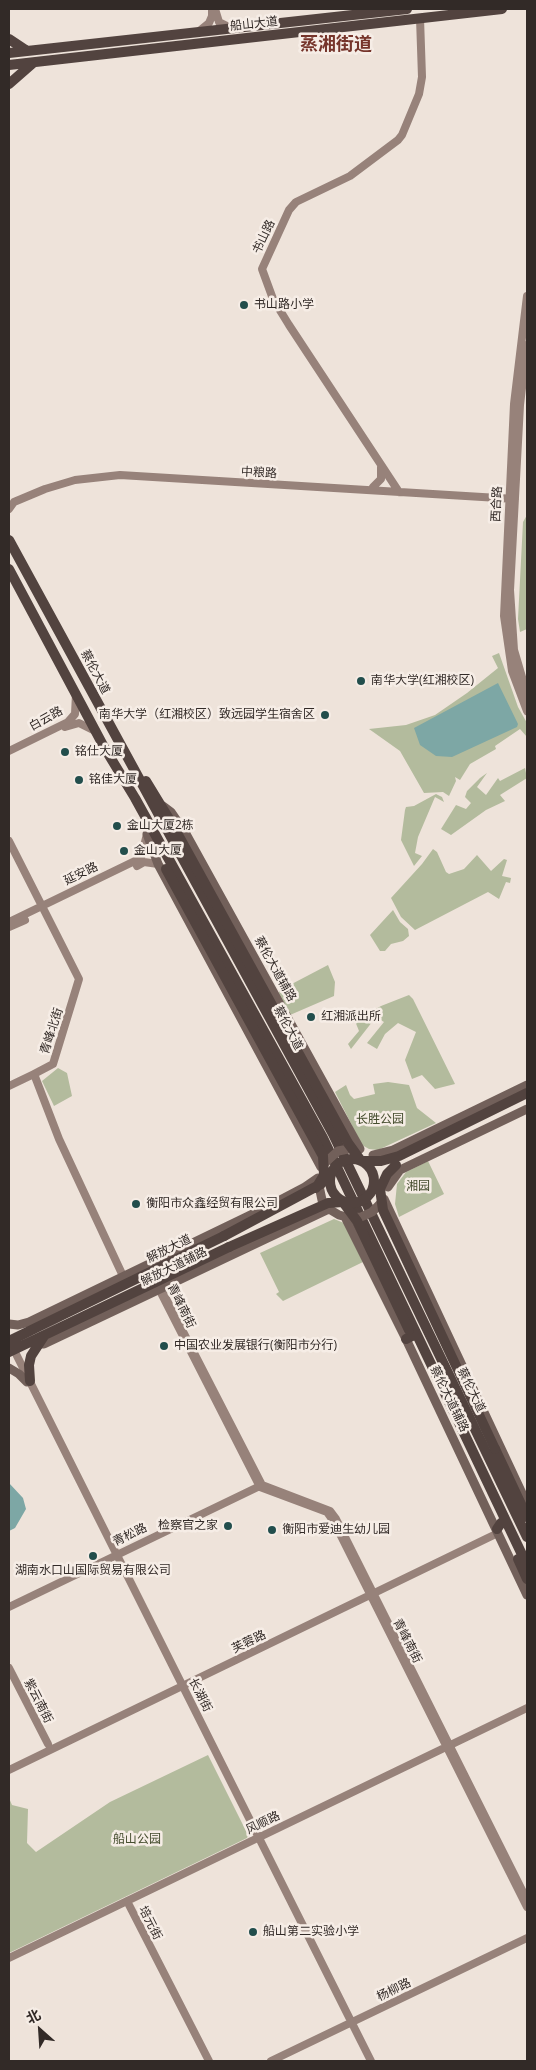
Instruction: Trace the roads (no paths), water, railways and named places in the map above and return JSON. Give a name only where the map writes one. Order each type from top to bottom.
[{"type":"highway","name":"船山大道","points":[[9,53],[368,11],[407,9]]},
{"type":"highway","name":"船山大道","points":[[9,65],[502,9]]},
{"type":"highway","points":[[9,39],[27,51]]},
{"type":"highway","points":[[9,84],[35,62]]},
{"type":"highway","name":"蔡伦大道","points":[[9,540],[333,1134],[527,1537]]},
{"type":"highway","name":"蔡伦大道","points":[[9,569],[95,731],[135,798],[346,1184],[527,1565]]},
{"type":"highway","points":[[104,747],[162,866],[323,1162],[324,1175],[317,1183]]},
{"type":"highway","points":[[127,756],[163,806],[361,1161],[373,1172],[374,1186],[372,1192]]},
{"type":"highway","points":[[527,1094],[399,1156],[361,1161],[351,1159],[344,1161],[333,1170],[330,1177],[332,1192],[343,1202],[351,1217],[409,1335],[500,1530],[527,1579]]},
{"type":"highway","points":[[343,1202],[350,1204],[363,1201],[372,1192],[383,1175],[396,1165],[527,1100]]},
{"type":"highway","points":[[354,1147],[366,1157],[377,1158]]},
{"type":"highway","points":[[323,1162],[331,1161],[354,1147]]},
{"type":"highway","points":[[396,1165],[387,1174],[380,1189],[383,1204],[495,1449],[504,1461],[527,1517]]},
{"type":"highway","name":"解放大道","points":[[10,1345],[125,1279],[224,1236],[274,1210],[317,1183],[327,1180],[333,1170]]},
{"type":"highway","points":[[274,1210],[321,1191],[326,1194],[326,1200],[281,1223]]},
{"type":"highway","name":"解放大道","points":[[10,1345],[34,1343],[46,1334],[159,1285],[229,1247],[281,1223],[328,1203],[343,1202]]},
{"type":"highway","points":[[351,1217],[357,1210],[373,1202],[383,1204]]},
{"type":"highway","points":[[318,1207],[337,1206],[351,1217]]},
{"type":"highway","points":[[108,1283],[125,1279]]},
{"type":"highway","points":[[29,1382],[29,1365],[34,1343]]},
{"type":"main road","name":"蔡伦大道辅路","points":[[163,806],[171,812],[186,834],[354,1147]]},
{"type":"main road","points":[[388,1187],[385,1171],[377,1158],[527,1085]]},
{"type":"main road","points":[[383,1204],[388,1187],[400,1170],[527,1109]]},
{"type":"main road","name":"解放大道辅路","points":[[125,1279],[305,1187],[317,1183]]},
{"type":"main road","points":[[317,1183],[322,1200],[329,1209],[351,1217]]},
{"type":"main road","name":"蔡伦大道辅路","points":[[383,1204],[504,1461],[527,1504]]},
{"type":"main road","name":"解放大道辅路","points":[[34,1343],[44,1344],[159,1285],[329,1209]]},
{"type":"main road","points":[[9,1324],[18,1325],[29,1322],[108,1283]]},
{"type":"main road","points":[[9,1368],[29,1382]]},
{"type":"main road","points":[[500,1530],[527,1595]]},
{"type":"street","points":[[198,32],[209,23],[212,9]]},
{"type":"street","points":[[216,9],[219,22],[231,28]]},
{"type":"street","name":"书山路","points":[[398,490],[273,299],[262,269],[289,210],[296,202],[350,176],[402,135],[414,108],[422,77],[420,18]]},
{"type":"street","name":"西合路","points":[[527,296],[515,386],[510,590],[512,633],[519,670],[527,694]]},
{"type":"street","name":"西合路","points":[[527,345],[504,588],[505,634],[512,671],[527,711]]},
{"type":"street","points":[[373,487],[381,479],[381,465]]},
{"type":"street","name":"中粮路","points":[[9,498],[74,477],[118,473],[398,490]]},
{"type":"street","name":"中粮路","points":[[9,509],[14,502],[45,488],[75,480],[104,476],[512,497]]},
{"type":"street","name":"白云路","points":[[9,752],[68,722],[75,714],[76,694]]},
{"type":"street","name":"白云路","points":[[9,752],[69,724],[79,723],[95,731]]},
{"type":"street","name":"延安路","points":[[9,927],[141,858],[147,834]]},
{"type":"street","name":"青峰北街","points":[[9,841],[79,979],[79,985],[53,1064],[9,1086]]},
{"type":"street","name":"延安路","points":[[9,922],[144,862],[162,866]]},
{"type":"street","points":[[34,1074],[59,1139],[125,1279]]},
{"type":"street","name":"青峰南街","points":[[159,1285],[261,1485],[327,1512],[338,1529],[372,1592],[527,1907]]},
{"type":"street","name":"长湖街","points":[[10,1345],[370,2061]]},
{"type":"street","name":"青松路","points":[[9,1607],[261,1485]]},
{"type":"street","name":"芙蓉路","points":[[9,1770],[500,1530]]},
{"type":"street","name":"紫云南街","points":[[9,1668],[48,1744]]},
{"type":"street","name":"芙蓉路","points":[[9,1766],[181,1685]]},
{"type":"street","name":"风顺路","points":[[9,1963],[527,1708]]},
{"type":"street","name":"风顺路","points":[[449,1748],[527,1713]]},
{"type":"street","name":"青峰南街","points":[[449,1748],[527,1900]]},
{"type":"street","name":"风顺路","points":[[9,1958],[129,1904]]},
{"type":"street","name":"培元街","points":[[129,1904],[208,2061]]},
{"type":"street","name":"杨柳路","points":[[282,2061],[527,1938]]},
{"type":"street","name":"杨柳路","points":[[271,2061],[527,1943]]},
{"type":"water","points":[[498,683],[518,724],[517,727],[452,757],[436,756],[420,745],[414,728]]},
{"type":"water","points":[[9,1483],[23,1498],[26,1509],[15,1528],[9,1531]]},
{"type":"place","name":"书山路小学","points":[[244,305]]},
{"type":"place","name":"南华大学(红湘校区)","points":[[361,681]]},
{"type":"place","name":"南华大学（红湘校区）致远园学生宿舍区","points":[[325,715]]},
{"type":"place","name":"铭仕大厦","points":[[65,752]]},
{"type":"place","name":"铭佳大厦","points":[[79,780]]},
{"type":"place","name":"金山大厦2栋","points":[[117,826]]},
{"type":"place","name":"金山大厦","points":[[124,851]]},
{"type":"place","name":"红湘派出所","points":[[311,1017]]},
{"type":"place","name":"衡阳市众鑫经贸有限公司","points":[[136,1204]]},
{"type":"place","name":"中国农业发展银行(衡阳市分行)","points":[[164,1346]]},
{"type":"place","name":"检察官之家","points":[[228,1526]]},
{"type":"place","name":"衡阳市爱迪生幼儿园","points":[[272,1530]]},
{"type":"place","name":"湖南水口山国际贸易有限公司","points":[[93,1556]]},
{"type":"place","name":"船山第二实验小学","points":[[253,1932]]},
{"type":"district","name":"蒸湘街道","points":[[336,45]]},
{"type":"park label","name":"长胜公园","points":[[380,1120]]},
{"type":"park label","name":"湘园","points":[[418,1187]]},
{"type":"park label","name":"船山公园","points":[[137,1840]]}]
